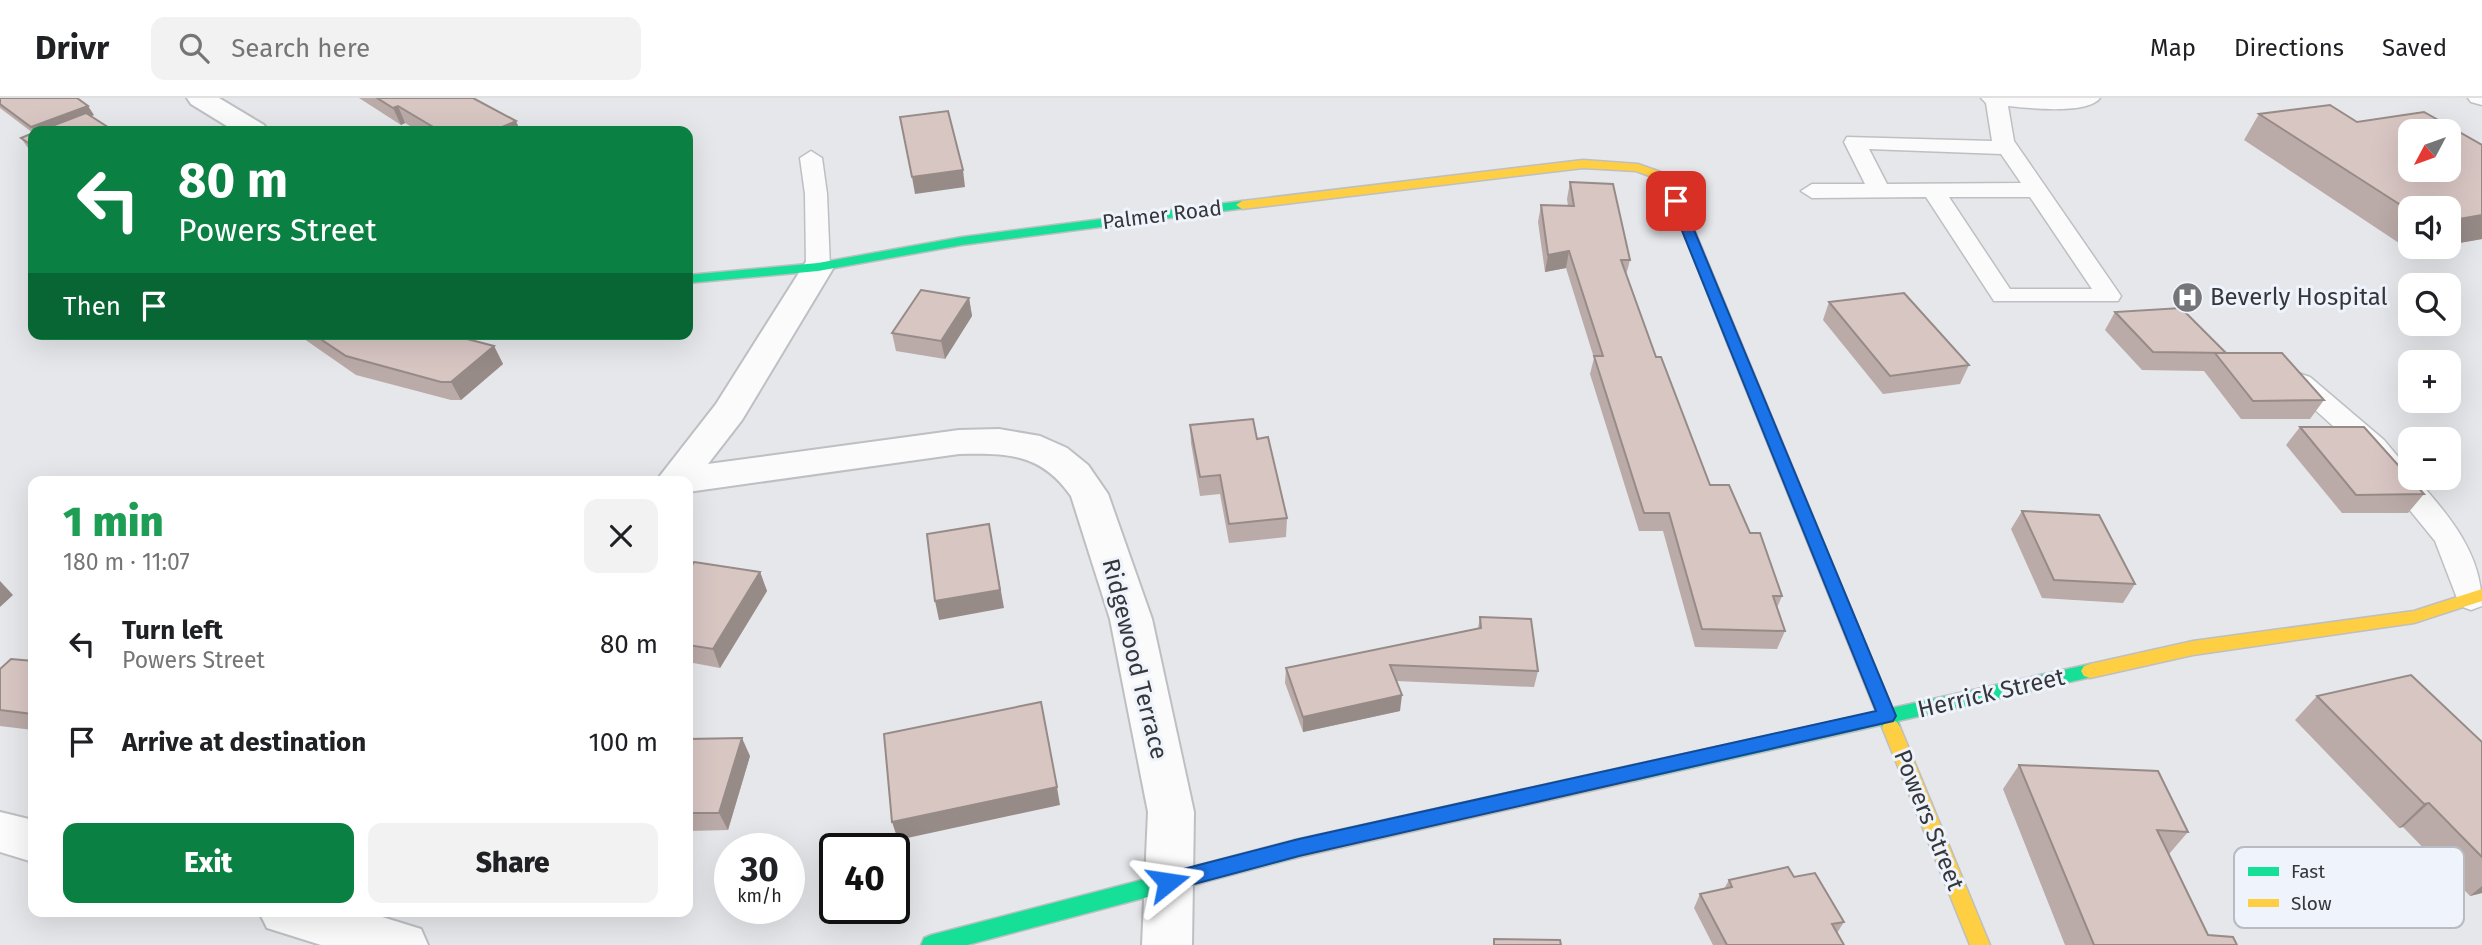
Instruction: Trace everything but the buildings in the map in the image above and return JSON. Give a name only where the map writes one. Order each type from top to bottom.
[{"type":"street","points":[[200,98],[246,126]]},
{"type":"street","name":"Palmer Road","points":[[693,279],[818,267],[962,241],[1361,188],[1583,164],[1638,168]]},
{"type":"street","name":"Powers Street","points":[[1638,168],[1668,179],[1980,945]]},
{"type":"street","name":"Ridgewood Terrace","points":[[680,476],[729,412],[818,267]]},
{"type":"street","name":"Ridgewood Terrace","points":[[693,479],[959,442],[999,441],[1027,445],[1054,457],[1076,474],[1089,494],[1131,620],[1171,812],[1167,945]]},
{"type":"street","name":"Herrick Street","points":[[931,945],[1299,848],[2193,648],[2414,617],[2477,597]]},
{"type":"street","points":[[0,832],[28,840]]},
{"type":"street","points":[[342,919],[403,945]]},
{"type":"lane","points":[[1932,189],[2003,296],[2109,296],[2003,141],[1994,99],[2050,104],[2090,98]]},
{"type":"lane","points":[[1879,190],[1855,142],[2008,148]]},
{"type":"lane","points":[[811,158],[816,194],[818,267]]},
{"type":"lane","points":[[1812,191],[2037,190]]},
{"type":"lane","points":[[2301,383],[2374,447],[2449,537],[2477,597]]},
{"type":"traffic: fast","points":[[693,279],[818,267],[962,241],[1242,205]]},
{"type":"traffic: fast","points":[[1735,345],[1891,727]]},
{"type":"traffic: fast","points":[[1634,773],[2090,671]]},
{"type":"traffic: fast","points":[[931,945],[1295,849]]},
{"type":"traffic: slow","points":[[1242,205],[1583,164],[1638,168],[1668,179],[1735,345]]},
{"type":"traffic: slow","points":[[2090,671],[2193,648],[2414,617],[2482,595]]},
{"type":"traffic: slow","points":[[1891,727],[1980,945]]},
{"type":"traffic: slow","points":[[1295,849],[1634,773]]},
{"type":"place","name":"Beverly Hospital","points":[[2187,297]]},
{"type":"route","points":[[1168,882],[1299,848],[1887,716],[1676,201]]}]
